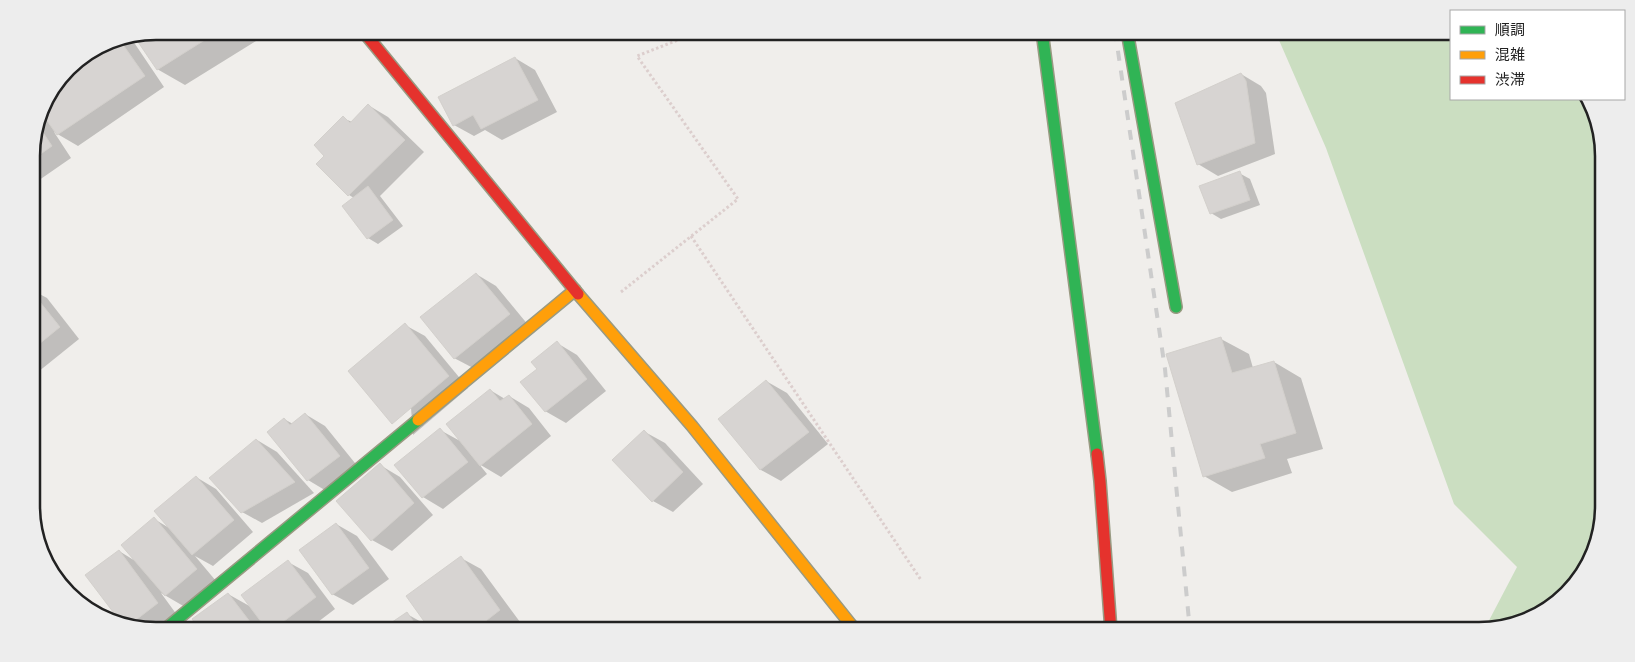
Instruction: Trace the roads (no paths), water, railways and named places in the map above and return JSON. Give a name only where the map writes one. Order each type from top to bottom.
[{"type":"street","points":[[370,40],[594,313],[692,426],[849,622]]},
{"type":"street","points":[[1043,40],[1098,472],[1110,622]]},
{"type":"street","points":[[1129,40],[1176,307]]},
{"type":"street","points":[[174,622],[575,290]]},
{"type":"railway","points":[[1116,40],[1165,369],[1189,622]]}]
